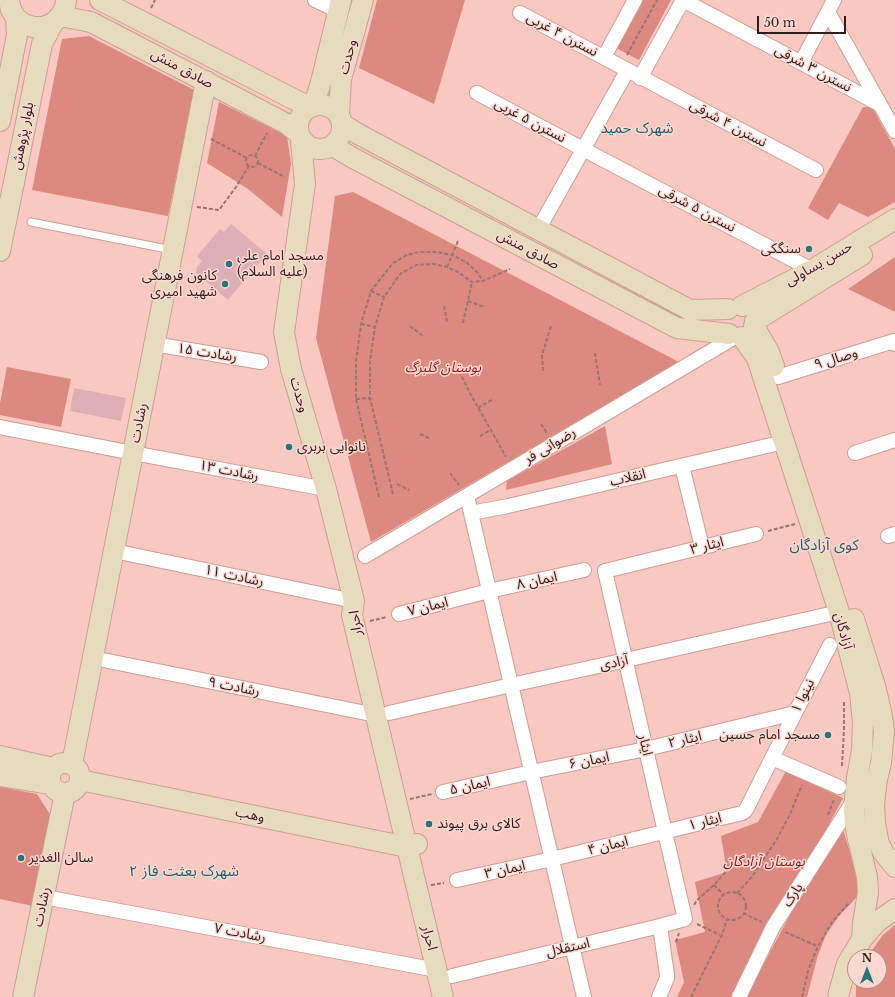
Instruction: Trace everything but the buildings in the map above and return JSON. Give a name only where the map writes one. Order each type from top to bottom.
[{"type":"street","name":"صادق منش","points":[[100,0],[311,106]]},
{"type":"street","points":[[315,0],[340,6]]},
{"type":"street","name":"وحدت","points":[[340,119],[341,80],[363,0]]},
{"type":"street","points":[[604,57],[635,0]]},
{"type":"street","points":[[640,78],[682,0]]},
{"type":"street","name":"نسترن ۳ شرقی","points":[[682,0],[879,104]]},
{"type":"street","name":"وحدت","points":[[311,106],[322,78],[340,6]]},
{"type":"street","points":[[801,63],[831,6]]},
{"type":"street","points":[[831,6],[879,104],[895,131]]},
{"type":"street","points":[[10,12],[24,24],[33,27],[44,27],[60,13]]},
{"type":"street","name":"بلوار پژوهش","points":[[0,121],[17,35],[10,12]]},
{"type":"street","name":"صادق منش","points":[[60,13],[91,22],[206,81],[287,124],[300,137]]},
{"type":"street","name":"بلوار پژوهش","points":[[0,251],[42,44],[60,13]]},
{"type":"street","name":"نسترن ۴ غربی","points":[[520,13],[624,69]]},
{"type":"street","points":[[538,230],[583,149],[624,69]]},
{"type":"street","name":"نسترن ۴ شرقی","points":[[624,69],[816,170]]},
{"type":"street","name":"رشادت","points":[[23,997],[44,897],[64,778],[93,658],[206,81]]},
{"type":"street","name":"نسترن ۵ غربی","points":[[478,93],[583,149]]},
{"type":"street","points":[[321,104],[328,106],[334,109],[340,119],[343,128],[341,135],[338,141],[329,147],[319,150],[312,148],[306,145],[300,137],[297,126],[299,119],[302,113],[311,106],[321,104]]},
{"type":"street","name":"صادق منش","points":[[340,119],[360,135],[690,310],[735,308]]},
{"type":"street","name":"وحدت","points":[[300,137],[305,184],[284,332],[291,369],[326,489],[354,602]]},
{"type":"street","name":"صادق منش","points":[[329,147],[353,158],[677,328],[743,331]]},
{"type":"street","name":"وحدت","points":[[305,184],[329,147]]},
{"type":"street","name":"نسترن ۵ شرقی","points":[[583,149],[812,270]]},
{"type":"street","name":"حسن یساولی","points":[[735,308],[812,270],[895,219]]},
{"type":"street","name":"حسن یساولی","points":[[743,331],[895,235]]},
{"type":"street","points":[[735,308],[747,308],[754,316],[743,331],[725,331],[722,322],[723,317],[725,313],[735,308]]},
{"type":"street","name":"آزادگان","points":[[743,331],[769,352],[881,711],[889,726],[877,780],[875,796],[875,824],[879,844],[883,852],[895,867]]},
{"type":"street","name":"آزادگان","points":[[743,331],[757,358],[839,612],[860,693],[863,722],[862,750],[854,809],[855,824],[867,877],[868,893],[862,939]]},
{"type":"street","name":"رضوانی فر","points":[[365,556],[743,331]]},
{"type":"street","name":"وصال ۹","points":[[778,377],[894,343]]},
{"type":"street","name":"رشادت ۱۵","points":[[154,344],[261,362]]},
{"type":"street","name":"رشادت ۱۳","points":[[0,427],[326,489]]},
{"type":"street","points":[[855,453],[895,440]]},
{"type":"street","name":"انقلاب","points":[[471,514],[784,442]]},
{"type":"street","points":[[682,466],[702,547]]},
{"type":"street","points":[[467,496],[584,997]]},
{"type":"street","name":"ایثار ۳","points":[[605,571],[756,534]]},
{"type":"street","name":"رشادت ۱۱","points":[[114,551],[354,602]]},
{"type":"street","name":"ایمان ۸","points":[[489,591],[584,570]]},
{"type":"street","name":"ایثار","points":[[605,571],[685,919]]},
{"type":"street","name":"ایمان ۷","points":[[400,614],[489,591]]},
{"type":"street","name":"احرار","points":[[354,602],[364,612],[367,622],[382,714],[413,845],[444,973],[457,997]]},
{"type":"street","name":"احرار","points":[[354,602],[352,615],[409,799],[413,845]]},
{"type":"street","name":"آزادی","points":[[382,714],[839,612]]},
{"type":"street","name":"نینوا ۱","points":[[745,811],[830,646]]},
{"type":"street","name":"رشادت ۹","points":[[93,658],[382,714]]},
{"type":"street","name":"ایثار ۲","points":[[646,749],[795,714]]},
{"type":"street","name":"ایمان ۶","points":[[531,772],[646,749]]},
{"type":"street","name":"وهب","points":[[0,756],[64,778],[413,845]]},
{"type":"street","points":[[772,758],[839,787]]},
{"type":"street","name":"ایمان ۵","points":[[443,792],[531,772]]},
{"type":"street","name":"وهب","points":[[0,776],[64,778]]},
{"type":"street","name":"پارک","points":[[739,997],[773,926],[855,798]]},
{"type":"street","name":"ایثار ۱","points":[[665,832],[745,811]]},
{"type":"street","name":"ایمان ۴","points":[[552,859],[665,832]]},
{"type":"street","name":"ایمان ۳","points":[[457,880],[552,859]]},
{"type":"street","name":"رشادت ۷","points":[[44,897],[444,973]]},
{"type":"street","points":[[837,995],[847,964],[862,939],[877,922],[895,909]]},
{"type":"street","name":"استقلال","points":[[444,973],[572,946],[685,919]]},
{"type":"street","points":[[659,997],[667,978],[660,926]]},
{"type":"street","name":"احرار","points":[[443,997],[444,973]]},
{"type":"lane","points":[[31,222],[172,250]]},
{"type":"path","points":[[624,69],[657,0]]},
{"type":"path","points":[[196,132],[247,158]]},
{"type":"path","points":[[255,156],[267,133]]},
{"type":"path","points":[[247,158],[251,155],[255,156]]},
{"type":"path","points":[[255,156],[258,159],[258,163],[285,177]]},
{"type":"path","points":[[247,158],[246,162],[249,166]]},
{"type":"path","points":[[249,166],[254,167],[258,163]]},
{"type":"path","points":[[181,205],[218,210],[236,187],[249,166]]},
{"type":"path","points":[[447,267],[458,241]]},
{"type":"path","points":[[379,497],[356,399],[356,362],[361,324],[371,291],[393,263],[407,255],[419,252],[437,252],[452,255],[466,262],[477,272],[483,281]]},
{"type":"path","points":[[393,494],[370,398],[370,361],[375,327],[384,298],[400,274],[416,265],[434,264],[447,267],[458,272],[472,282],[483,281],[510,269]]},
{"type":"path","points":[[463,323],[472,282]]},
{"type":"path","points":[[371,291],[384,298]]},
{"type":"path","points":[[468,301],[484,307]]},
{"type":"path","points":[[444,306],[447,322]]},
{"type":"path","points":[[361,324],[375,327]]},
{"type":"path","points":[[410,326],[423,336]]},
{"type":"path","points":[[543,371],[542,355],[551,326]]},
{"type":"path","points":[[596,353],[600,385]]},
{"type":"path","points":[[459,371],[478,408],[513,468]]},
{"type":"path","points":[[356,399],[370,398]]},
{"type":"path","points":[[478,408],[493,398]]},
{"type":"path","points":[[480,436],[491,430]]},
{"type":"path","points":[[420,434],[431,439]]},
{"type":"path","points":[[450,473],[467,496]]},
{"type":"path","points":[[397,484],[409,490]]},
{"type":"path","points":[[756,534],[809,521]]},
{"type":"path","name":"ایمان ۷","points":[[367,622],[400,614]]},
{"type":"path","points":[[825,821],[839,787],[843,756],[844,698]]},
{"type":"path","points":[[737,893],[751,878],[777,839],[790,814],[807,773]]},
{"type":"path","name":"ایمان ۵","points":[[409,799],[443,792]]},
{"type":"path","points":[[720,935],[685,919],[698,900],[714,885],[734,862]]},
{"type":"path","points":[[714,885],[724,895]]},
{"type":"path","points":[[733,892],[737,893],[746,904],[744,913],[736,919],[726,919],[722,916],[718,908],[718,903],[724,895],[733,892]]},
{"type":"path","points":[[802,997],[808,971],[818,946],[832,922],[851,901]]},
{"type":"path","points":[[691,997],[722,935],[726,919]]},
{"type":"path","points":[[760,927],[763,922]]},
{"type":"green space","points":[[377,0],[465,0],[434,104],[359,68]]},
{"type":"green space","points":[[642,0],[671,0],[639,60],[616,48]]},
{"type":"green space","points":[[89,36],[194,90],[168,216],[32,190],[62,39]]},
{"type":"green space","points":[[219,102],[287,136],[291,164],[282,217],[248,189],[207,163]]},
{"type":"green space","points":[[863,107],[872,107],[895,149],[895,202],[868,217],[839,203],[828,220],[808,208]]},
{"type":"green space","name":"بوستان گلبرگ","points":[[353,192],[679,362],[371,542],[316,338],[335,196]]},
{"type":"green space","points":[[895,257],[895,312],[848,289]]},
{"type":"green space","points":[[7,367],[71,379],[61,427],[0,415],[0,403]]},
{"type":"green space","points":[[605,426],[612,464],[506,490],[507,481]]},
{"type":"green space","name":"بوستان آزادگان","points":[[786,771],[843,798],[737,997],[677,997],[684,982],[675,940],[705,932],[695,882],[727,872],[721,836],[758,822]]},
{"type":"green space","name":"سالن الغدیر","points":[[0,787],[37,794],[51,816],[33,906],[0,899]]},
{"type":"green space","name":"بوستان آزادگان","points":[[837,827],[843,829],[861,890],[856,898],[839,916],[826,935],[818,955],[807,997],[746,997]]},
{"type":"green space","points":[[895,925],[895,997],[856,997],[856,989],[887,989],[887,949],[873,949],[883,935]]},
{"type":"place","name":"سنگکی","points":[[809,249]]},
{"type":"place","name":"مسجد امام علی (علیه السلام)","points":[[229,264]]},
{"type":"place","name":"کانون فرهنگی شهید امیری","points":[[225,284]]},
{"type":"place","name":"نانوایی بربری","points":[[289,447]]},
{"type":"place","name":"مسجد امام حسین","points":[[828,735]]},
{"type":"place","name":"کالای برق پیوند","points":[[429,824]]},
{"type":"place","name":"سالن الغدیر","points":[[21,858]]},
{"type":"district","name":"شهرک حمید","points":[[637,129]]},
{"type":"district","name":"کوی آزادگان","points":[[824,546]]},
{"type":"district","name":"شهرک بعثت فاز ۲","points":[[184,872]]}]
